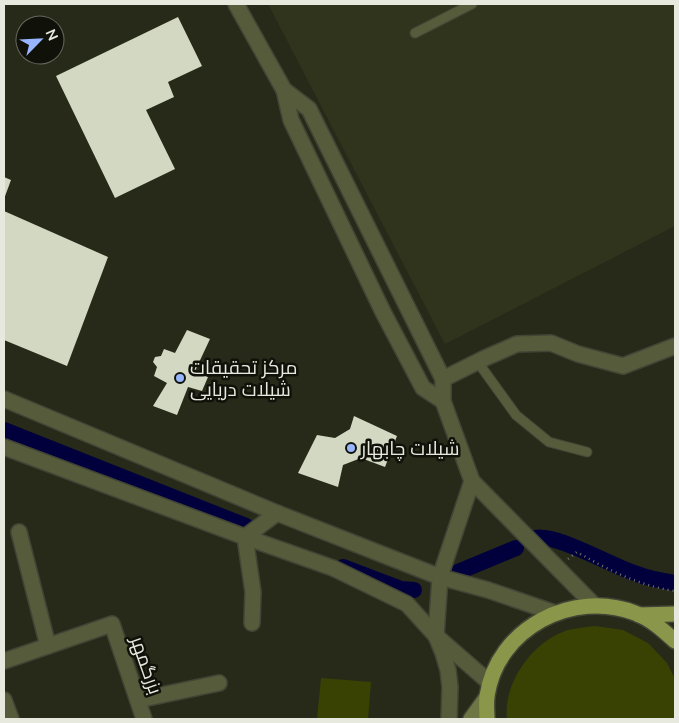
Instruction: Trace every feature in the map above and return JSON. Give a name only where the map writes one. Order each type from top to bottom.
[{"type":"highway","points":[[487,719],[489,690],[498,665],[508,648],[521,634],[537,622],[555,613],[574,607],[594,605],[614,607],[639,615],[661,628],[675,641]]},
{"type":"highway","points":[[639,615],[675,614]]},
{"type":"main road","points":[[471,719],[489,690]]},
{"type":"street","points":[[236,4],[284,90],[291,120],[383,312],[423,388],[443,401]]},
{"type":"street","points":[[284,90],[309,109],[443,379],[443,401],[472,481],[594,605]]},
{"type":"street","points":[[383,312],[404,300]]},
{"type":"street","points":[[443,379],[517,344],[551,343],[578,354],[623,366],[664,352],[675,346]]},
{"type":"street","points":[[4,399],[277,513],[440,577],[488,590],[555,613]]},
{"type":"street","points":[[4,447],[333,568],[407,604],[489,690]]},
{"type":"street","points":[[449,719],[450,687],[448,670],[436,636],[440,577],[472,481]]},
{"type":"street","points":[[245,537],[277,513]]},
{"type":"street","points":[[4,661],[48,646],[19,532]]},
{"type":"street","points":[[245,537],[253,592],[252,623]]},
{"type":"street","name":"بزرگمهر","points":[[48,646],[112,624],[144,719]]},
{"type":"street","points":[[138,700],[219,683]]},
{"type":"lane","points":[[415,33],[472,4]]},
{"type":"lane","points":[[478,361],[516,415],[549,442],[587,452]]},
{"type":"path","points":[[557,568],[577,552],[630,579],[657,588],[675,591]]},
{"type":"shaded area","points":[[268,4],[675,4],[675,226],[445,344]]},
{"type":"green space","points":[[595,626],[623,630],[648,643],[667,663],[675,679],[675,719],[507,719],[507,705],[515,677],[532,653],[555,635],[568,630]]},
{"type":"green space","points":[[321,678],[371,682],[368,719],[317,719]]},
{"type":"building","points":[[178,17],[202,66],[168,82],[174,97],[146,110],[175,169],[115,198],[56,76]]},
{"type":"building","points":[[4,177],[11,180],[4,199]]},
{"type":"building","points":[[4,211],[108,257],[67,366],[4,340]]},
{"type":"building","points":[[187,330],[210,339],[195,371],[208,377],[202,391],[188,387],[177,415],[153,406],[167,383],[154,376],[157,367],[153,362],[155,357],[161,356],[164,349],[175,353]]},
{"type":"building","name":"شیلات چابهار","points":[[354,416],[397,436],[385,467],[361,458],[343,465],[338,487],[298,473],[317,435],[335,438],[350,429]]},
{"type":"waterway","points":[[4,430],[246,526]]},
{"type":"waterway","points":[[535,538],[544,538],[570,545],[642,576],[675,583]]},
{"type":"waterway","points":[[458,572],[516,548]]},
{"type":"waterway","points":[[343,567],[401,589],[414,590]]},
{"type":"place","name":"مرکز تحقیقات شیلات دریایی","points":[[180,378]]},
{"type":"place","name":"شیلات چابهار","points":[[351,448]]}]
